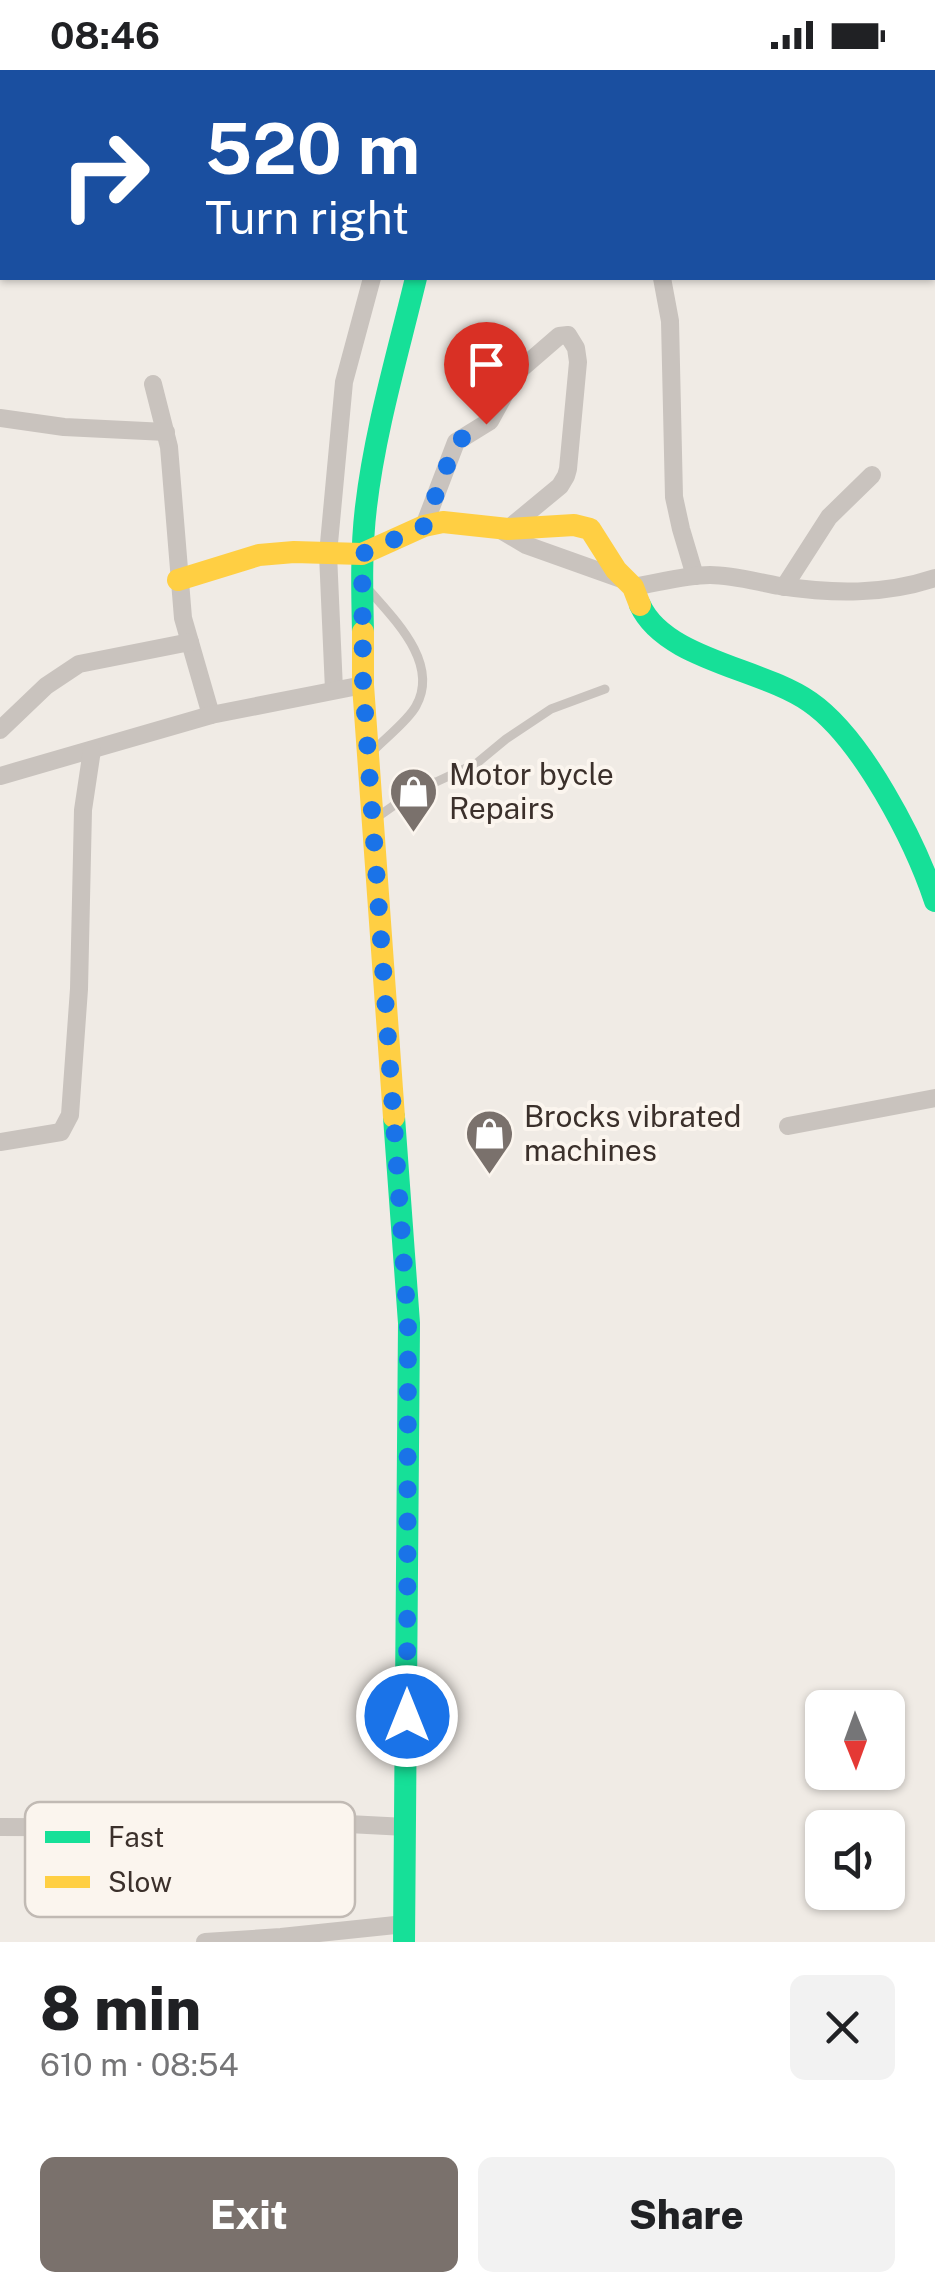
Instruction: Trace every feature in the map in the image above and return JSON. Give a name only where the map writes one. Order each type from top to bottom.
[{"type":"street","points":[[334,690],[328,554],[344,382],[371,280]]},
{"type":"street","points":[[205,1942],[405,1933],[408,1323],[363,684],[362,554],[373,462],[416,280]]},
{"type":"street","points":[[662,280],[670,321],[674,497],[695,576]]},
{"type":"street","points":[[424,526],[456,442],[490,421],[518,373],[559,336],[568,335],[578,362],[568,469],[560,486],[502,528]]},
{"type":"street","points":[[153,384],[171,463],[183,618],[211,715]]},
{"type":"street","points":[[0,418],[64,427],[166,432]]},
{"type":"street","points":[[784,587],[829,517],[872,475]]},
{"type":"street","points":[[178,580],[259,555],[362,554],[424,526],[451,521],[502,528],[574,525],[590,529],[616,570],[630,584],[650,622],[673,642],[784,687],[836,722],[903,824],[935,901]]},
{"type":"street","points":[[502,528],[526,545],[630,584],[723,576],[784,587],[878,592],[935,578]]},
{"type":"street","points":[[0,730],[46,686],[79,664],[190,642]]},
{"type":"street","points":[[0,776],[211,715],[363,684]]},
{"type":"street","points":[[0,1142],[61,1132],[70,1114],[83,810],[92,750]]},
{"type":"street","points":[[788,1126],[935,1098]]},
{"type":"street","points":[[355,1824],[406,1827]]},
{"type":"street","points":[[0,1827],[25,1827]]},
{"type":"lane","points":[[362,582],[398,624],[417,654],[424,680],[416,707],[370,754]]},
{"type":"lane","points":[[374,820],[419,787],[477,764],[551,709],[605,689]]},
{"type":"traffic: fast","points":[[363,632],[363,538],[370,478],[416,280]]},
{"type":"traffic: fast","points":[[640,605],[670,639],[790,690],[829,718],[884,792],[935,901]]},
{"type":"traffic: fast","points":[[394,1117],[409,1323],[404,1942]]},
{"type":"traffic: slow","points":[[178,580],[259,555],[362,554],[424,526],[443,522],[508,529],[574,525],[590,529],[616,570],[633,587],[640,605]]},
{"type":"traffic: slow","points":[[363,632],[363,685],[394,1117]]},
{"type":"place","name":"Motor bycle Repairs","points":[[414,834]]},
{"type":"place","name":"Brocks vibrated machines","points":[[489,1176]]},
{"type":"route","points":[[407,1716],[408,1323],[363,684],[362,554],[424,526],[456,442],[486,424]]}]
